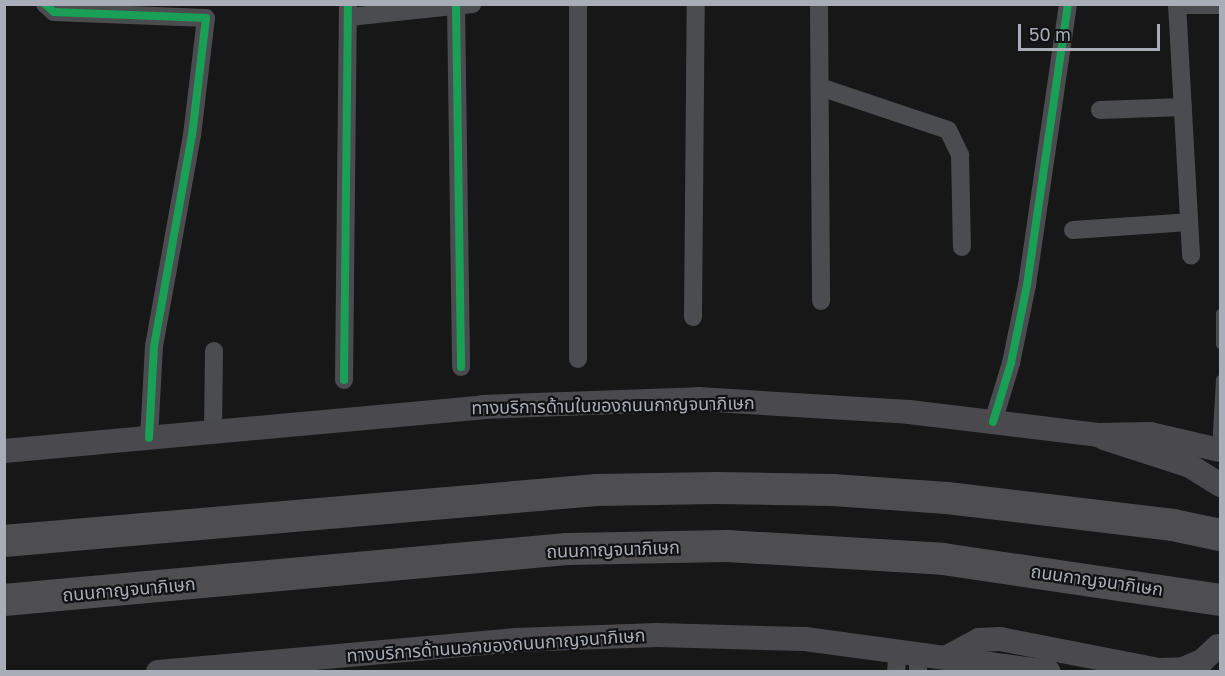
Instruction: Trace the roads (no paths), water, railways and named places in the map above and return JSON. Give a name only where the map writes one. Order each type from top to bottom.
[{"type":"highway","points":[[4,541],[597,490],[822,489],[947,498],[1161,523],[1221,535]]},
{"type":"highway","name":"ถนนกาญจนาภิเษก","points":[[4,600],[567,549],[727,546],[942,559],[1221,600]]},
{"type":"main road","name":"ทางบริการด้านในของถนนกาญจนาภิเษก","points":[[4,451],[483,406],[698,399],[799,403],[1098,435],[1150,434],[1218,450]]},
{"type":"main road","points":[[1098,435],[1122,447],[1190,466],[1221,485]]},
{"type":"main road","name":"ทางบริการด้านนอกของถนนกาญจนาภิเษก","points":[[158,672],[285,666],[515,640],[658,634],[805,639],[908,662],[947,657],[1049,672]]},
{"type":"main road","points":[[947,657],[979,640],[1000,639],[1160,670],[1183,669],[1202,661],[1220,643]]},
{"type":"street","points":[[45,4],[54,12],[206,18],[192,135],[154,346],[149,438]]},
{"type":"street","points":[[578,4],[578,359]]},
{"type":"street","points":[[693,317],[696,4]]},
{"type":"street","points":[[819,4],[821,302]]},
{"type":"street","points":[[344,380],[348,11],[462,5],[462,367]]},
{"type":"street","points":[[993,422],[1011,363],[1028,285],[1065,5]]},
{"type":"street","points":[[1191,256],[1178,5],[1221,5]]},
{"type":"street","points":[[820,87],[948,130],[960,155],[962,247]]},
{"type":"street","points":[[1100,110],[1183,107]]},
{"type":"street","points":[[1073,230],[1189,222]]},
{"type":"street","points":[[213,432],[214,351]]},
{"type":"lane","points":[[1220,313],[1221,344]]},
{"type":"lane","points":[[1218,450],[1221,380]]}]
